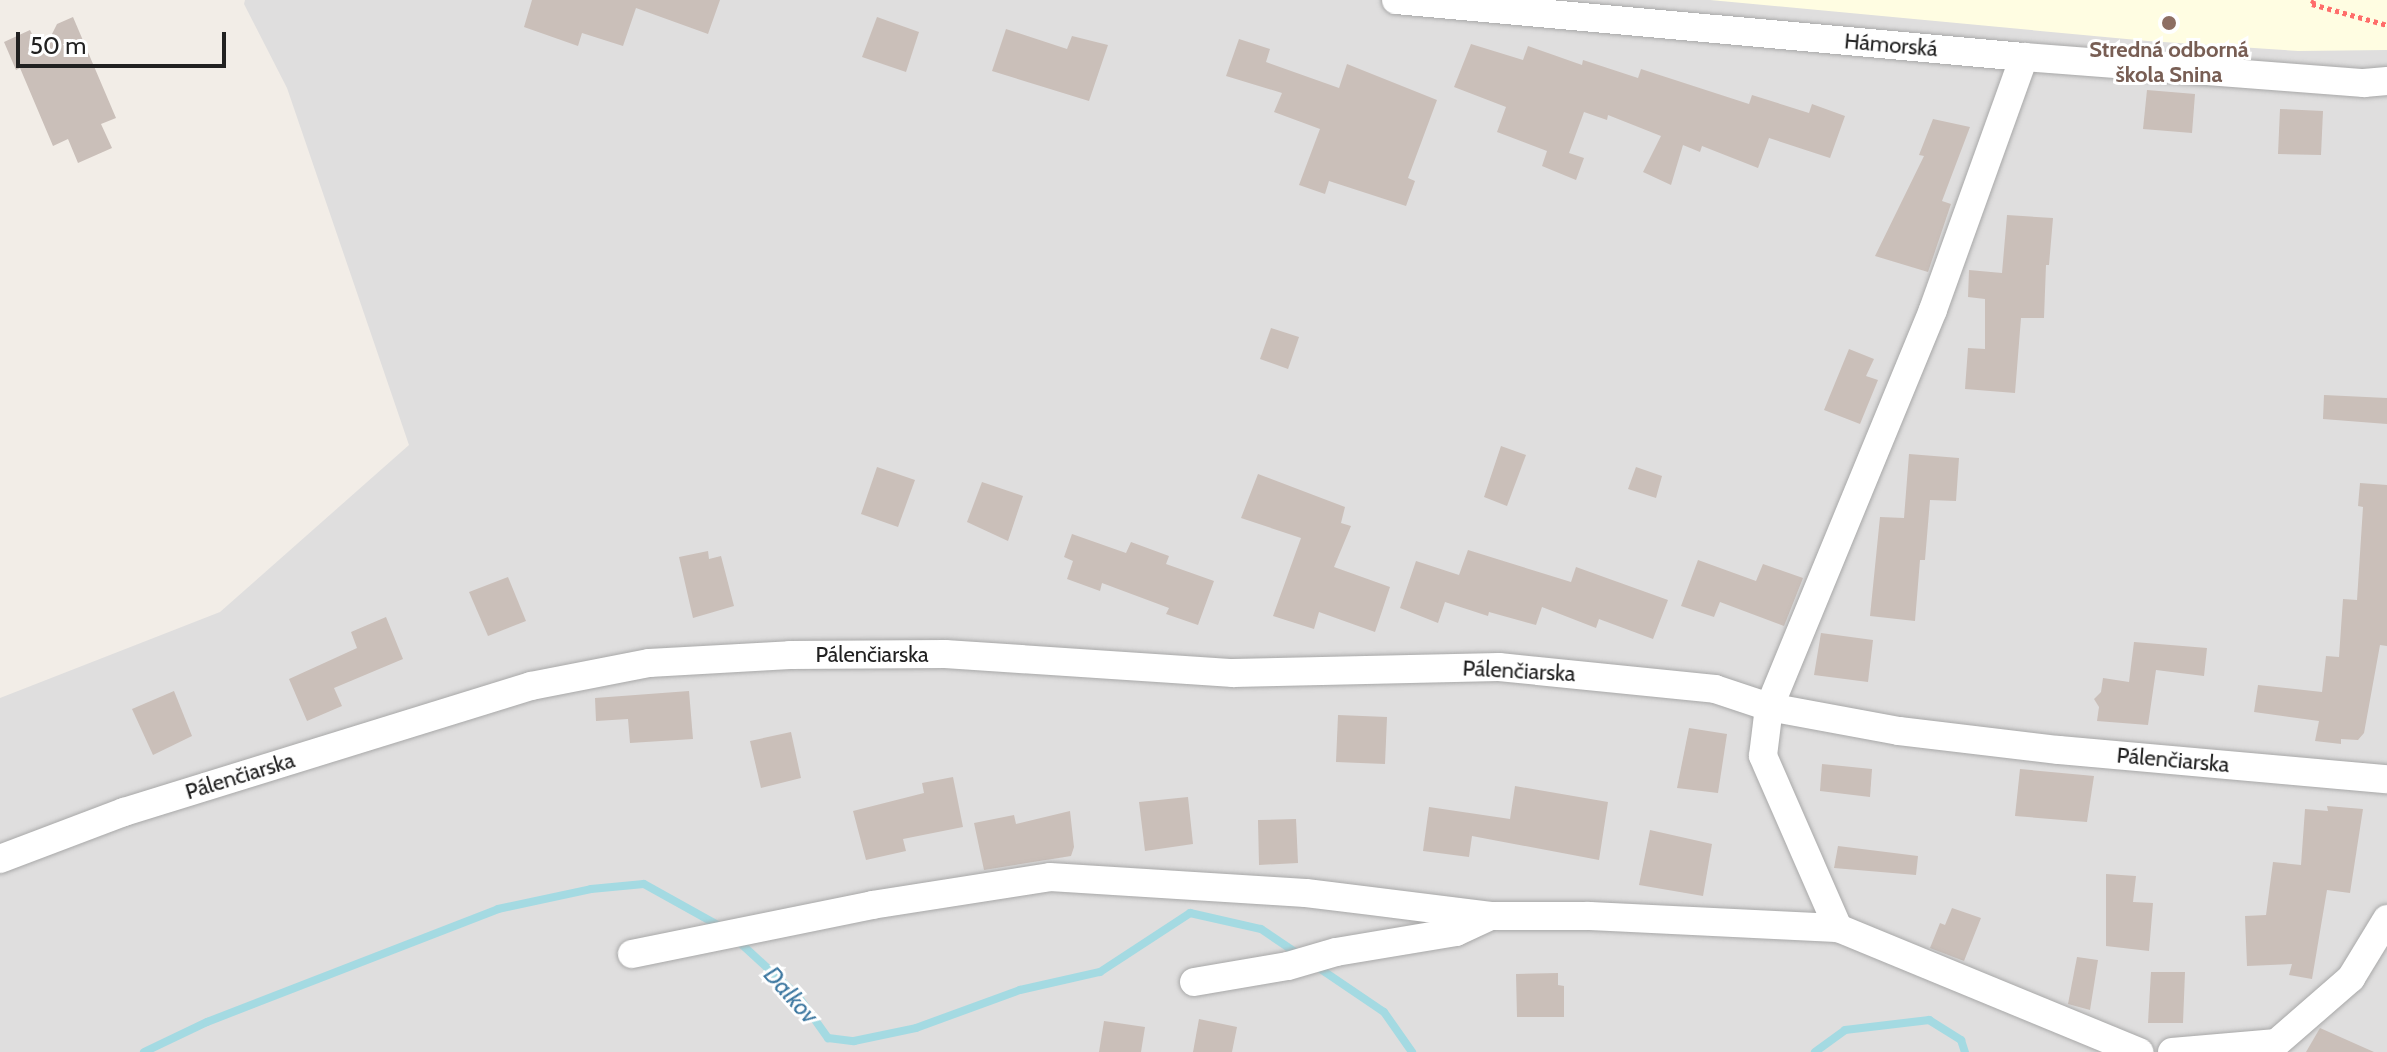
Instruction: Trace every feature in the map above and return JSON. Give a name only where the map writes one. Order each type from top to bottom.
[{"type":"street","name":"Hámorská","points":[[1396,0],[2024,57],[2364,83],[2387,81]]},
{"type":"street","points":[[1838,928],[1763,756],[1769,707],[1933,310],[2024,57]]},
{"type":"street","name":"Pálenčiarska","points":[[0,859],[124,812],[531,686],[649,663],[790,655],[945,654],[1233,673],[1499,667],[1715,689],[1769,707],[1899,731],[2044,748],[2387,779]]},
{"type":"street","points":[[632,954],[872,905],[1050,877],[1306,893],[1491,916],[1589,916],[1838,928],[2139,1052]]},
{"type":"street","points":[[1194,982],[1288,966],[1336,952],[1456,932],[1491,916]]},
{"type":"street","points":[[2172,1052],[2270,1047],[2351,978],[2387,919]]},
{"type":"path","points":[[2314,0],[2312,4],[2387,25]]},
{"type":"shaded area","points":[[245,0],[2387,0],[2387,1052],[0,1052],[0,698],[220,612],[409,445],[287,88],[244,4]]},
{"type":"shaded area","name":"Stredná odborná škola Snina","points":[[1710,0],[2387,0],[2387,50],[2298,51],[2148,41]]},
{"type":"building","points":[[532,0],[720,0],[708,34],[636,8],[623,46],[582,33],[578,46],[524,27]]},
{"type":"building","points":[[73,17],[116,118],[101,124],[112,148],[78,163],[68,139],[53,146],[20,68],[16,70],[4,42],[30,30],[42,54],[57,24]]},
{"type":"building","points":[[877,17],[919,32],[906,72],[862,57]]},
{"type":"building","points":[[1006,29],[1067,49],[1072,36],[1108,45],[1089,101],[992,71]]},
{"type":"building","points":[[1239,39],[1270,49],[1266,62],[1339,88],[1347,64],[1437,100],[1408,178],[1415,181],[1406,206],[1329,181],[1325,194],[1299,185],[1320,129],[1274,112],[1282,93],[1226,76]]},
{"type":"building","points":[[1471,44],[1523,60],[1528,46],[1582,65],[1583,60],[1638,78],[1641,69],[1749,104],[1752,95],[1809,113],[1812,104],[1845,116],[1830,158],[1769,138],[1758,168],[1702,146],[1700,152],[1683,145],[1671,185],[1643,172],[1661,136],[1608,115],[1607,120],[1584,112],[1569,153],[1584,158],[1576,180],[1542,166],[1547,151],[1497,132],[1506,107],[1454,87]]},
{"type":"building","points":[[2147,90],[2195,94],[2192,133],[2143,129]]},
{"type":"building","points":[[2280,109],[2323,111],[2321,155],[2278,154]]},
{"type":"building","points":[[1933,119],[1970,127],[1942,201],[1951,204],[1928,272],[1875,256],[1924,156],[1919,155]]},
{"type":"building","points":[[2007,215],[2053,218],[2049,265],[2046,265],[2044,318],[2021,318],[2015,393],[1965,389],[1968,348],[1985,349],[1985,299],[1968,297],[1969,270],[2002,273]]},
{"type":"building","points":[[1271,328],[1299,337],[1288,369],[1260,359]]},
{"type":"building","points":[[1849,349],[1874,359],[1866,376],[1878,380],[1860,424],[1824,410]]},
{"type":"building","points":[[2324,395],[2387,398],[2387,424],[2323,419]]},
{"type":"building","points":[[1501,446],[1526,455],[1507,506],[1484,497]]},
{"type":"building","points":[[1909,454],[1959,458],[1956,501],[1930,500],[1925,560],[1920,560],[1915,621],[1870,616],[1880,517],[1904,518]]},
{"type":"building","points":[[877,467],[915,480],[898,527],[861,514]]},
{"type":"building","points":[[1636,467],[1662,476],[1656,498],[1628,489]]},
{"type":"building","points":[[1258,474],[1345,507],[1341,523],[1351,526],[1334,567],[1390,587],[1375,632],[1319,612],[1314,629],[1273,616],[1301,538],[1241,518]]},
{"type":"building","points":[[982,482],[1023,496],[1008,541],[967,522]]},
{"type":"building","points":[[2360,483],[2387,485],[2387,646],[2380,645],[2364,733],[2358,740],[2341,739],[2341,744],[2315,741],[2319,721],[2254,712],[2258,685],[2322,692],[2326,656],[2339,657],[2343,599],[2357,600],[2363,507],[2358,506]]},
{"type":"building","points":[[1072,534],[1126,553],[1131,542],[1169,556],[1166,564],[1214,581],[1198,625],[1166,614],[1169,608],[1102,583],[1100,591],[1067,579],[1073,561],[1064,557]]},
{"type":"building","points":[[1468,550],[1571,582],[1576,567],[1668,600],[1653,639],[1599,619],[1596,628],[1542,607],[1536,625],[1489,612],[1488,616],[1445,602],[1438,623],[1400,608],[1416,561],[1459,575]]},
{"type":"building","points":[[708,551],[709,559],[721,556],[734,606],[693,618],[679,557]]},
{"type":"building","points":[[1698,560],[1756,581],[1763,564],[1803,578],[1784,626],[1720,602],[1714,617],[1681,606]]},
{"type":"building","points":[[508,577],[526,621],[488,636],[469,592]]},
{"type":"building","points":[[386,617],[403,659],[334,688],[342,706],[307,721],[289,679],[357,648],[351,632]]},
{"type":"building","points":[[1821,633],[1873,640],[1868,682],[1814,675]]},
{"type":"building","points":[[2134,642],[2207,648],[2204,676],[2156,670],[2148,725],[2097,721],[2099,707],[2094,699],[2101,692],[2103,678],[2129,682]]},
{"type":"building","points":[[174,691],[192,736],[153,755],[132,709]]},
{"type":"building","points":[[689,691],[693,739],[630,743],[628,719],[596,721],[595,698]]},
{"type":"building","points":[[1338,715],[1387,717],[1385,764],[1336,762]]},
{"type":"building","points":[[1689,728],[1727,734],[1718,793],[1677,788]]},
{"type":"building","points":[[791,732],[801,778],[761,788],[750,741]]},
{"type":"building","points":[[1822,764],[1872,769],[1870,797],[1820,791]]},
{"type":"building","points":[[2020,769],[2094,776],[2087,822],[2015,816]]},
{"type":"building","points":[[953,777],[963,827],[903,839],[906,851],[866,860],[853,811],[924,793],[922,783]]},
{"type":"building","points":[[1515,786],[1608,802],[1599,860],[1472,836],[1469,857],[1423,851],[1429,807],[1510,819]]},
{"type":"building","points":[[1188,797],[1193,844],[1145,851],[1139,802]]},
{"type":"building","points":[[2327,806],[2363,809],[2350,893],[2327,890],[2312,979],[2289,975],[2292,964],[2247,966],[2245,916],[2266,915],[2273,862],[2301,865],[2305,809],[2328,811]]},
{"type":"building","points":[[1070,811],[1074,847],[1071,856],[984,870],[974,823],[1014,815],[1016,824]]},
{"type":"building","points":[[1296,819],[1298,863],[1259,865],[1258,820]]},
{"type":"building","points":[[1650,830],[1712,844],[1703,896],[1639,885]]},
{"type":"building","points":[[1838,846],[1918,856],[1916,875],[1834,868]]},
{"type":"building","points":[[2106,874],[2136,876],[2133,902],[2153,903],[2149,951],[2106,946]]},
{"type":"building","points":[[1952,908],[1981,918],[1964,961],[1930,948],[1940,923],[1945,925]]},
{"type":"building","points":[[2077,957],[2098,960],[2090,1010],[2068,1004]]},
{"type":"building","points":[[2151,972],[2185,972],[2183,1023],[2148,1023]]},
{"type":"building","points":[[1558,973],[1558,985],[1564,986],[1564,1017],[1517,1017],[1516,974]]},
{"type":"building","points":[[1199,1019],[1237,1027],[1232,1052],[1193,1052]]},
{"type":"building","points":[[1104,1021],[1145,1027],[1141,1052],[1099,1052]]},
{"type":"building","points":[[2320,1028],[2374,1052],[2306,1052]]},
{"type":"waterway","name":"Dalkov","points":[[144,1052],[207,1022],[498,909],[591,889],[644,884],[723,928]]},
{"type":"waterway","name":"Dalkov","points":[[737,940],[798,996],[828,1038],[854,1041],[916,1028],[1020,990],[1100,972],[1190,913],[1261,929],[1301,956]]},
{"type":"waterway","name":"Dalkov","points":[[1316,966],[1384,1012],[1412,1052]]},
{"type":"waterway","name":"Dalkov","points":[[1815,1052],[1845,1030],[1929,1020],[1961,1040],[1965,1052]]},
{"type":"place","name":"Stredná odborná škola Snina","points":[[2169,23]]}]
